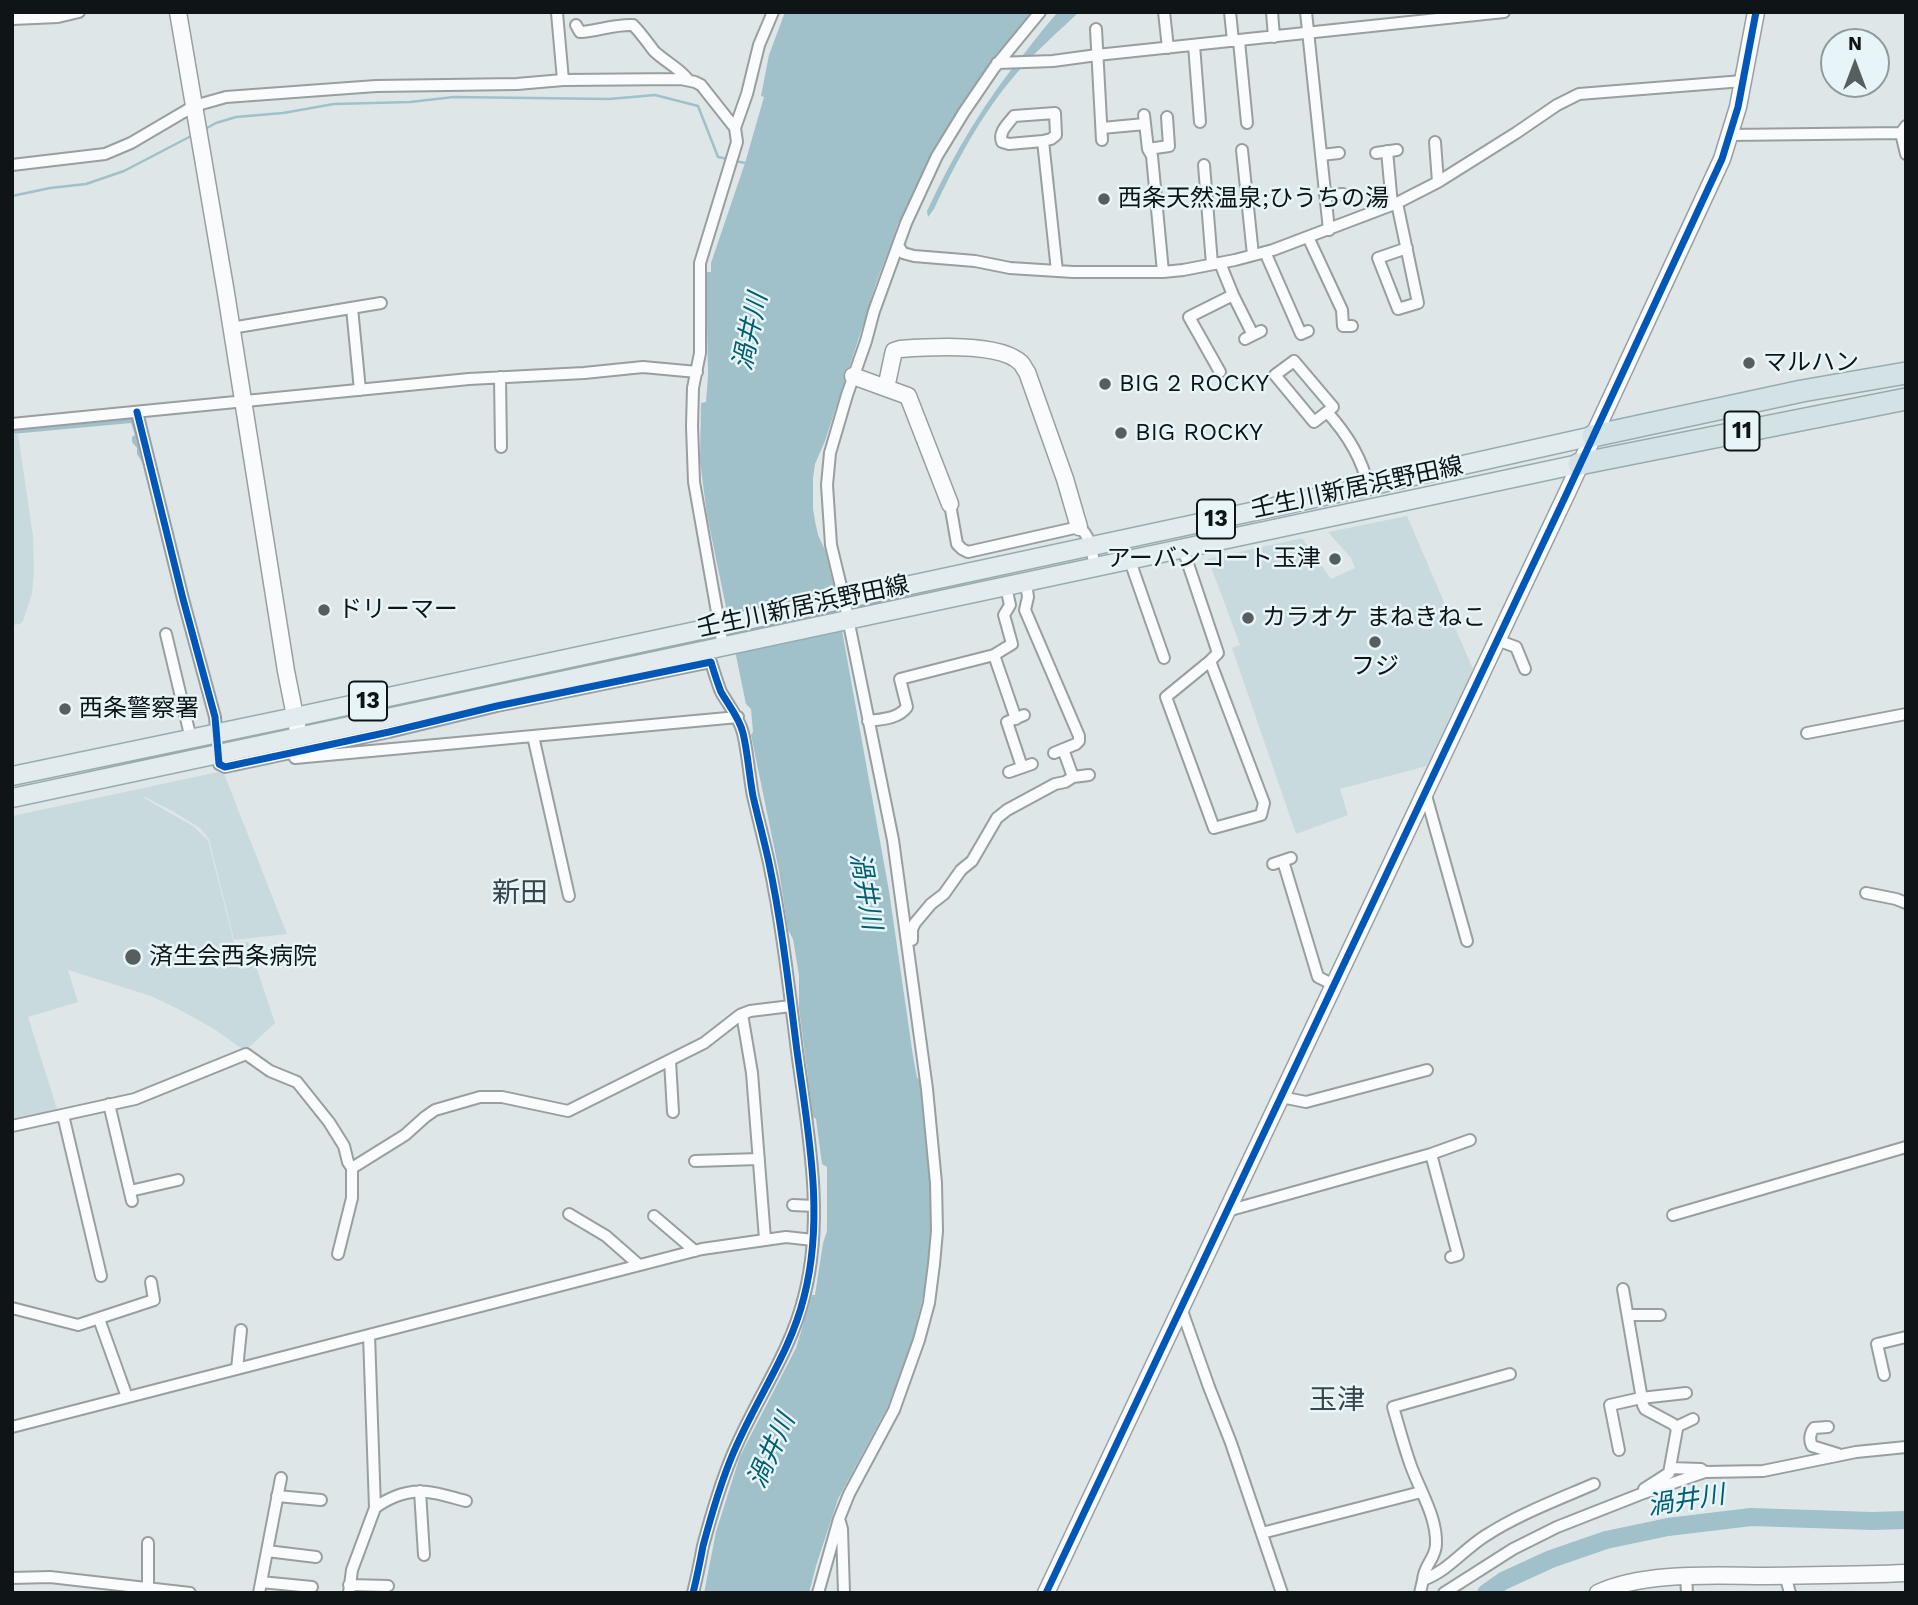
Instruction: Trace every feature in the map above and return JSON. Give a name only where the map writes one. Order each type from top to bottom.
[{"type":"highway","name":"11","points":[[1593,436],[1802,391],[1906,373]]},
{"type":"highway","name":"11","points":[[1579,464],[1906,399]]},
{"type":"main road","name":"壬生川新居浜野田線","points":[[12,775],[216,734],[1593,436]]},
{"type":"main road","name":"壬生川新居浜野田線","points":[[12,799],[1579,464]]},
{"type":"street","points":[[12,19],[58,17],[79,12]]},
{"type":"street","points":[[178,12],[299,736]]},
{"type":"street","points":[[725,646],[694,482],[692,412],[693,388],[700,353],[700,263],[736,151],[735,128],[759,45],[773,12]]},
{"type":"street","points":[[818,1593],[839,1519],[849,1494],[894,1410],[919,1340],[929,1303],[937,1231],[935,1171],[910,954],[893,840],[831,545],[827,485],[830,453],[874,310],[906,223],[937,156],[997,63],[1040,12]]},
{"type":"street","points":[[1164,12],[1168,48]]},
{"type":"street","points":[[1230,12],[1247,123]]},
{"type":"street","points":[[1272,12],[1274,37]]},
{"type":"street","points":[[1306,12],[1329,230]]},
{"type":"street","points":[[997,63],[1031,63],[1504,12]]},
{"type":"street","points":[[1046,1593],[1722,159],[1744,81],[1756,12]]},
{"type":"street","points":[[557,13],[562,80]]},
{"type":"street","points":[[576,25],[580,32],[591,32],[624,24],[632,25],[667,63],[685,74],[688,80]]},
{"type":"street","points":[[1096,29],[1102,134],[1145,120],[1148,149],[1152,156],[1163,272]]},
{"type":"street","points":[[1194,45],[1200,122]]},
{"type":"street","points":[[12,165],[114,152],[194,106],[211,100],[243,95],[376,86],[562,80],[688,80],[701,85],[735,128]]},
{"type":"street","points":[[899,247],[903,253],[914,256],[1056,271],[1163,272],[1216,264],[1265,252],[1395,204],[1438,182],[1557,105],[1579,94],[1744,81]]},
{"type":"street","points":[[1055,113],[1056,135],[1043,141],[1009,144],[1002,142],[1000,137],[1014,116],[1055,113]]},
{"type":"street","points":[[1148,149],[1169,146],[1167,117]]},
{"type":"street","points":[[1730,135],[1903,129],[1906,153]]},
{"type":"street","points":[[1043,141],[1056,271]]},
{"type":"street","points":[[1435,142],[1438,182]]},
{"type":"street","points":[[1242,149],[1253,255]]},
{"type":"street","points":[[1387,151],[1395,204],[1407,248],[1418,303],[1398,309],[1378,258],[1407,248]]},
{"type":"street","points":[[1321,155],[1339,153]]},
{"type":"street","points":[[1204,165],[1216,264],[1253,335]]},
{"type":"street","points":[[1325,195],[1343,194]]},
{"type":"street","points":[[1308,237],[1342,310],[1343,326],[1352,326]]},
{"type":"street","points":[[1265,252],[1301,334],[1308,331]]},
{"type":"street","points":[[1220,372],[1189,317],[1233,295]]},
{"type":"street","points":[[231,328],[381,303]]},
{"type":"street","points":[[352,308],[360,390]]},
{"type":"street","points":[[886,388],[894,351],[900,349],[981,348],[1005,354],[1022,364],[1065,479],[1079,527],[1085,531],[1091,546],[1095,568]]},
{"type":"street","points":[[1294,361],[1333,407],[1327,412],[1314,422],[1275,374],[1294,361]]},
{"type":"street","points":[[12,424],[500,377],[643,367],[697,372]]},
{"type":"street","points":[[853,376],[908,396],[950,505],[957,544],[961,549],[968,552],[1079,527]]},
{"type":"street","points":[[500,377],[501,447]]},
{"type":"street","points":[[137,412],[215,717],[219,764],[225,767],[496,706],[712,662],[722,692],[738,717],[744,736],[753,796],[782,936],[810,1148],[814,1206],[813,1240],[804,1299],[784,1353],[732,1456],[703,1547],[693,1593]]},
{"type":"street","points":[[1327,412],[1341,428],[1364,466],[1368,486]]},
{"type":"street","points":[[1184,549],[1218,653],[1166,697],[1214,828],[1261,815],[1264,803],[1210,661]]},
{"type":"street","points":[[1130,561],[1164,658]]},
{"type":"street","points":[[1026,583],[1028,597],[1025,610],[1079,736],[1076,744],[1058,751],[1073,777]]},
{"type":"street","points":[[868,721],[893,717],[907,707],[900,679],[994,655],[1012,644],[1004,615],[1010,605],[1006,587]]},
{"type":"street","points":[[166,634],[191,739]]},
{"type":"street","points":[[1497,640],[1516,647],[1524,669]]},
{"type":"street","points":[[994,655],[1020,717],[1007,722],[1027,766],[1009,772]]},
{"type":"street","points":[[1807,733],[1906,714]]},
{"type":"street","points":[[267,758],[276,760],[738,717]]},
{"type":"street","points":[[533,736],[569,896]]},
{"type":"street","points":[[910,954],[913,950],[912,929],[915,923],[972,861],[997,818],[1055,783],[1089,775]]},
{"type":"street","points":[[1425,792],[1467,941]]},
{"type":"street","points":[[1283,861],[1318,977],[1334,985]]},
{"type":"street","points":[[1866,892],[1906,903]]},
{"type":"street","points":[[352,1168],[405,1135],[435,1110],[480,1097],[502,1097],[568,1111],[704,1043],[742,1014],[791,1006]]},
{"type":"street","points":[[742,1014],[752,1073],[765,1239]]},
{"type":"street","points":[[12,1126],[135,1099],[246,1054],[270,1071],[297,1082],[344,1146],[352,1168],[352,1198],[338,1254]]},
{"type":"street","points":[[670,1061],[673,1112]]},
{"type":"street","points":[[1281,1097],[1306,1102],[1427,1070]]},
{"type":"street","points":[[109,1104],[131,1196],[178,1180]]},
{"type":"street","points":[[63,1115],[100,1276]]},
{"type":"street","points":[[1227,1211],[1431,1154],[1470,1140]]},
{"type":"street","points":[[1673,1215],[1906,1147]]},
{"type":"street","points":[[1431,1154],[1458,1255],[1451,1256]]},
{"type":"street","points":[[695,1161],[759,1159]]},
{"type":"street","points":[[793,1205],[814,1206]]},
{"type":"street","points":[[569,1214],[606,1236],[639,1265]]},
{"type":"street","points":[[654,1216],[695,1251]]},
{"type":"street","points":[[12,1427],[695,1251],[786,1237],[813,1240]]},
{"type":"street","points":[[12,1308],[69,1324],[85,1324],[154,1300],[151,1282]]},
{"type":"street","points":[[1623,1289],[1645,1409],[1676,1427]]},
{"type":"street","points":[[1181,1308],[1282,1593]]},
{"type":"street","points":[[1628,1315],[1660,1315]]},
{"type":"street","points":[[99,1319],[127,1397]]},
{"type":"street","points":[[237,1369],[241,1330]]},
{"type":"street","points":[[369,1335],[375,1508],[356,1557],[349,1589],[388,1586]]},
{"type":"street","points":[[1884,1375],[1877,1344],[1906,1337]]},
{"type":"street","points":[[1420,1593],[1423,1571],[1434,1554],[1436,1544],[1432,1519],[1409,1462],[1393,1407],[1510,1374]]},
{"type":"street","points":[[1619,1450],[1606,1406],[1642,1398],[1686,1393]]},
{"type":"street","points":[[1676,1427],[1693,1419]]},
{"type":"street","points":[[1642,1494],[1643,1489],[1669,1473],[1676,1427]]},
{"type":"street","points":[[1829,1428],[1814,1428],[1810,1443],[1840,1455]]},
{"type":"street","points":[[1444,1593],[1513,1549],[1557,1528],[1705,1472],[1763,1471],[1840,1455],[1906,1447]]},
{"type":"street","points":[[1670,1468],[1701,1469],[1705,1472]]},
{"type":"street","points":[[281,1478],[260,1588],[312,1587]]},
{"type":"street","points":[[1423,1580],[1452,1563],[1489,1533],[1534,1509],[1594,1484]]},
{"type":"street","points":[[375,1508],[380,1503],[404,1493],[419,1491],[466,1501]]},
{"type":"street","points":[[419,1491],[424,1555]]},
{"type":"street","points":[[1262,1533],[1421,1492]]},
{"type":"street","points":[[277,1496],[321,1500]]},
{"type":"street","points":[[839,1519],[842,1529],[844,1593]]},
{"type":"street","points":[[148,1543],[148,1588]]},
{"type":"street","points":[[267,1551],[316,1557]]},
{"type":"street","points":[[1598,1593],[1633,1582],[1686,1585],[1785,1576],[1906,1573]]},
{"type":"street","points":[[1785,1576],[1790,1593]]},
{"type":"street","points":[[12,1578],[50,1577],[190,1593]]},
{"type":"shaded area","points":[[18,434],[33,536],[34,570],[32,594],[23,621],[12,625],[12,435]]},
{"type":"shaded area","points":[[1407,516],[1473,669],[1427,766],[1340,789],[1348,815],[1296,834],[1232,648],[1240,645],[1208,559],[1302,538],[1331,579],[1355,568],[1351,558],[1328,532]]},
{"type":"shaded area","name":"済生会西条病院","points":[[223,771],[287,934],[234,940],[209,839],[200,828],[144,798],[193,826],[208,840],[234,943],[248,942],[275,1023],[245,1051],[214,1029],[151,996],[68,970],[78,1002],[28,1017],[58,1112],[14,1121],[12,816]]},
{"type":"water","points":[[785,12],[1034,12],[988,69],[903,223],[898,223],[815,464],[813,478],[815,521],[834,586],[889,891],[913,1056],[917,1078],[920,1080],[930,1169],[932,1232],[925,1288],[908,1356],[887,1408],[838,1499],[809,1593],[704,1593],[716,1532],[740,1456],[796,1348],[812,1295],[815,1295],[827,1231],[827,1167],[822,1164],[816,1119],[813,1117],[799,1008],[799,975],[751,735],[751,709],[746,704],[707,515],[700,461],[701,403],[706,402],[708,376],[706,272],[711,272],[711,263],[745,163],[764,97],[761,96],[769,55]]},
{"type":"water","points":[[1058,12],[1079,12],[1016,74],[992,105],[970,139],[928,217],[927,211],[937,189],[972,127],[1012,69]]},
{"type":"water","points":[[134,417],[177,592],[142,462],[132,442],[135,435],[131,423],[12,434],[12,430]]},
{"type":"waterway","points":[[205,129],[236,117],[283,113],[334,104],[410,102],[454,97],[609,99],[655,95],[698,106],[718,157],[728,159]]},
{"type":"waterway","points":[[12,196],[86,184],[124,171],[193,135]]},
{"type":"waterway","points":[[735,161],[745,163]]},
{"type":"waterway","name":"渦井川","points":[[1486,1593],[1503,1581],[1551,1559],[1606,1540],[1668,1527],[1751,1517],[1906,1520]]},
{"type":"cycle path","points":[[1046,1593],[1566,495],[1722,159],[1738,107],[1756,12]]},
{"type":"cycle path","points":[[137,412],[215,717],[219,764],[225,767],[497,706],[711,662],[721,692],[743,733],[753,796],[774,886],[806,1113],[814,1205],[810,1267],[798,1318],[728,1467],[706,1535],[693,1593]]},
{"type":"place","name":"西条天然温泉;ひうちの湯","points":[[1104,199]]},
{"type":"place","name":"マルハン","points":[[1749,363]]},
{"type":"place","name":"BIG 2 ROCKY","points":[[1105,384]]},
{"type":"place","name":"BIG ROCKY","points":[[1121,433]]},
{"type":"place","name":"アーバンコート玉津","points":[[1335,559]]},
{"type":"place","name":"ドリーマー","points":[[324,610]]},
{"type":"place","name":"カラオケ まねきねこ","points":[[1248,618]]},
{"type":"place","name":"フジ","points":[[1375,642]]},
{"type":"place","name":"西条警察署","points":[[65,709]]},
{"type":"place","name":"済生会西条病院","points":[[133,957]]},
{"type":"district","name":"新田","points":[[520,894]]},
{"type":"district","name":"玉津","points":[[1337,1401]]}]
